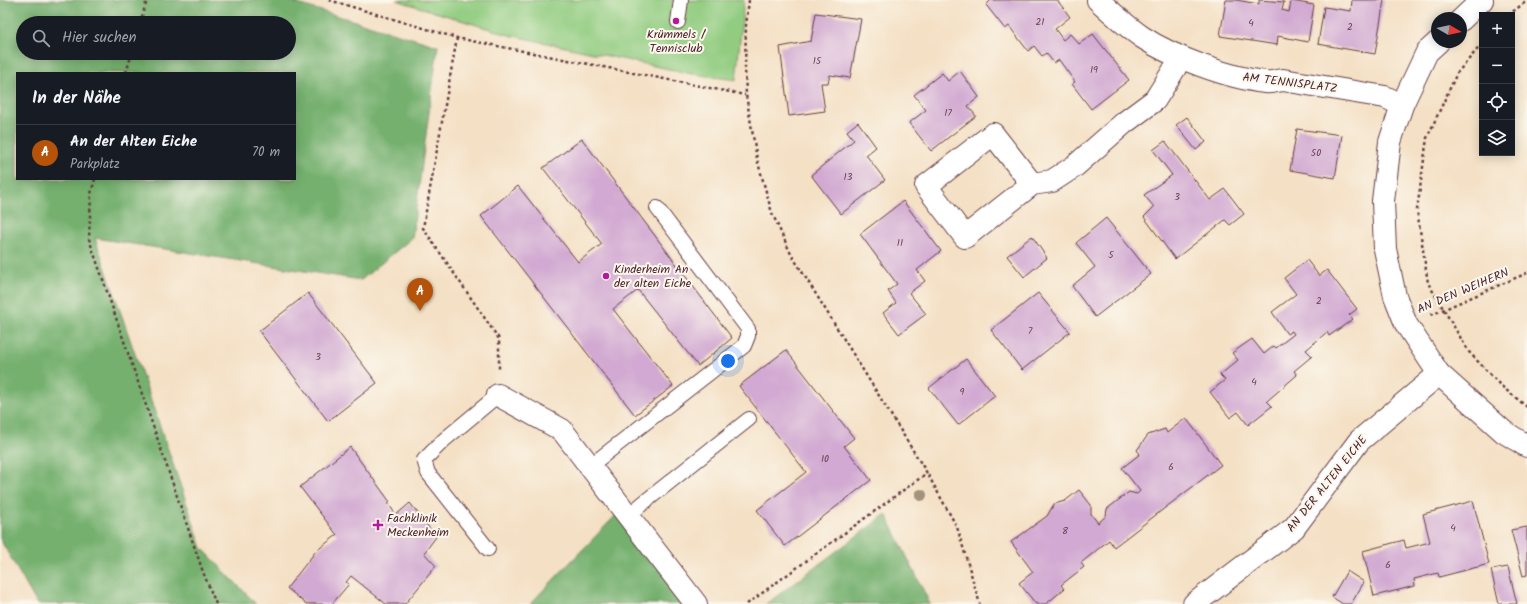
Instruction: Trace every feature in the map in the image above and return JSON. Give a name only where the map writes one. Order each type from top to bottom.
[{"type":"street","name":"AM TENNISPLATZ","points":[[1098,0],[1117,18],[1142,37],[1163,50],[1231,75],[1266,82],[1283,80],[1385,97],[1402,104]]},
{"type":"street","points":[[1467,14],[1482,0]]},
{"type":"street","points":[[1431,48],[1427,52],[1402,104],[1390,142],[1383,201],[1385,249],[1395,296],[1406,324],[1439,374],[1504,432],[1527,446]]},
{"type":"street","points":[[1032,184],[992,134],[926,186],[965,237],[1032,184],[1052,181],[1075,166],[1124,123],[1155,100],[1175,68],[1179,57]]},
{"type":"street","name":"AN DER ALTEN EICHE","points":[[1194,604],[1294,528],[1359,441],[1439,374]]},
{"type":"street","points":[[498,395],[562,430],[696,604]]},
{"type":"lane","points":[[678,22],[682,0]]},
{"type":"lane","points":[[590,466],[744,346],[748,336],[748,329],[657,208]]},
{"type":"lane","points":[[488,549],[428,473],[424,460],[444,440],[498,395]]},
{"type":"lane","points":[[628,516],[749,419]]},
{"type":"path","points":[[142,16],[147,0]]},
{"type":"path","points":[[329,0],[457,38],[746,95]]},
{"type":"path","points":[[749,0],[746,25],[746,95],[757,160],[772,213],[792,254],[927,473],[957,527],[980,604]]},
{"type":"path","points":[[1512,12],[1527,1]]},
{"type":"path","points":[[457,38],[423,228],[499,339],[498,395]]},
{"type":"path","points":[[1479,47],[1457,73],[1428,138],[1417,210],[1428,283],[1443,311],[1469,352],[1500,386],[1527,407]]},
{"type":"path","points":[[126,72],[130,60]]},
{"type":"path","points":[[95,180],[91,194],[90,239],[203,572],[216,604]]},
{"type":"path","name":"AN DEN WEIHERN","points":[[1406,324],[1443,311],[1527,273]]},
{"type":"path","points":[[747,604],[927,473]]},
{"type":"green space","points":[[0,0],[285,0],[438,46],[412,238],[361,280],[95,238],[202,548],[256,604],[37,604],[0,539]]},
{"type":"green space","points":[[396,0],[744,0],[736,80],[692,74],[509,35]]},
{"type":"green space","points":[[618,513],[687,604],[530,604]]},
{"type":"green space","points":[[886,514],[930,604],[766,604]]},
{"type":"building","points":[[991,0],[1057,0],[1070,17],[1055,29],[1063,40],[1070,34],[1079,44],[1093,34],[1129,80],[1091,109],[1072,84],[1075,82],[1059,60],[1054,63],[1046,53],[1042,56],[1034,46],[1028,51],[1009,26],[1005,29],[986,5]]},
{"type":"building","points":[[1226,0],[1236,0],[1259,4],[1259,0],[1284,2],[1282,10],[1289,12],[1291,1],[1314,5],[1308,42],[1278,36],[1277,45],[1220,36]]},
{"type":"building","points":[[1352,0],[1384,0],[1375,54],[1318,44],[1324,7],[1351,11]]},
{"type":"building","points":[[816,13],[861,19],[850,78],[830,75],[828,83],[821,83],[825,111],[789,116],[780,47],[811,41]]},
{"type":"building","points":[[960,71],[979,97],[968,106],[976,116],[931,151],[909,123],[926,110],[914,95],[942,73],[948,81]]},
{"type":"building","points":[[1187,117],[1206,142],[1196,150],[1176,125]]},
{"type":"building","points":[[858,122],[876,147],[866,155],[885,180],[841,214],[811,175],[854,140],[847,131]]},
{"type":"building","points":[[1297,129],[1342,135],[1335,178],[1290,170]]},
{"type":"building","name":"Kinderheim An der alten Eiche","points":[[582,139],[732,338],[698,366],[638,290],[613,309],[673,386],[635,415],[481,216],[518,186],[578,262],[602,244],[543,168]]},
{"type":"building","points":[[1165,141],[1210,200],[1225,189],[1244,214],[1230,225],[1225,220],[1175,259],[1144,217],[1154,207],[1144,195],[1172,175],[1153,150]]},
{"type":"building","points":[[903,201],[941,251],[917,270],[925,281],[909,293],[926,314],[899,334],[883,313],[896,303],[888,291],[897,284],[860,234]]},
{"type":"building","points":[[1106,218],[1151,274],[1095,317],[1072,286],[1095,267],[1076,243]]},
{"type":"building","points":[[1032,236],[1047,258],[1024,277],[1007,256]]},
{"type":"building","points":[[1307,260],[1319,276],[1327,270],[1357,309],[1349,315],[1353,319],[1329,336],[1327,332],[1306,350],[1312,356],[1294,371],[1297,375],[1267,401],[1272,406],[1248,425],[1238,412],[1230,418],[1210,392],[1225,380],[1220,375],[1238,360],[1232,353],[1252,339],[1264,354],[1274,346],[1276,348],[1294,334],[1292,331],[1287,334],[1272,312],[1296,294],[1284,278]]},
{"type":"building","points":[[308,293],[377,383],[328,421],[259,331]]},
{"type":"building","points":[[1038,293],[1070,332],[1022,370],[991,330]]},
{"type":"building","points":[[786,350],[854,438],[844,446],[871,480],[785,546],[757,510],[806,472],[739,386]]},
{"type":"building","points":[[966,359],[995,396],[958,425],[929,388]]},
{"type":"building","points":[[1186,418],[1221,465],[1114,547],[1109,540],[1081,563],[1084,567],[1061,585],[1064,589],[1046,604],[1036,604],[1019,583],[1033,572],[1011,542],[1047,516],[1054,504],[1065,501],[1079,490],[1091,505],[1091,514],[1098,523],[1106,516],[1107,509],[1129,492],[1137,494],[1140,491],[1122,468],[1140,454],[1137,450],[1148,435],[1165,429],[1167,433]]},
{"type":"building","name":"Fachklinik Meckenheim","points":[[350,447],[390,502],[388,503],[396,515],[410,503],[436,537],[424,553],[436,566],[405,604],[386,604],[351,576],[346,582],[349,584],[332,604],[306,604],[287,588],[316,551],[337,535],[300,487]]},
{"type":"building","points":[[1473,501],[1489,564],[1439,577],[1438,573],[1414,579],[1415,586],[1374,596],[1363,551],[1404,540],[1406,548],[1430,542],[1423,514]]},
{"type":"building","points":[[1527,527],[1527,575],[1523,576],[1511,530]]},
{"type":"building","points":[[1508,567],[1517,604],[1499,604],[1491,570]]},
{"type":"building","points":[[1347,571],[1364,582],[1351,604],[1343,604],[1332,597]]},
{"type":"place","name":"Krümmels / Tennisclub","points":[[676,21]]},
{"type":"place","name":"Kinderheim An der alten Eiche","points":[[606,276]]},
{"type":"place","name":"An der Alten Eiche","points":[[420,311]]},
{"type":"place","name":"Fachklinik Meckenheim","points":[[378,525]]}]
